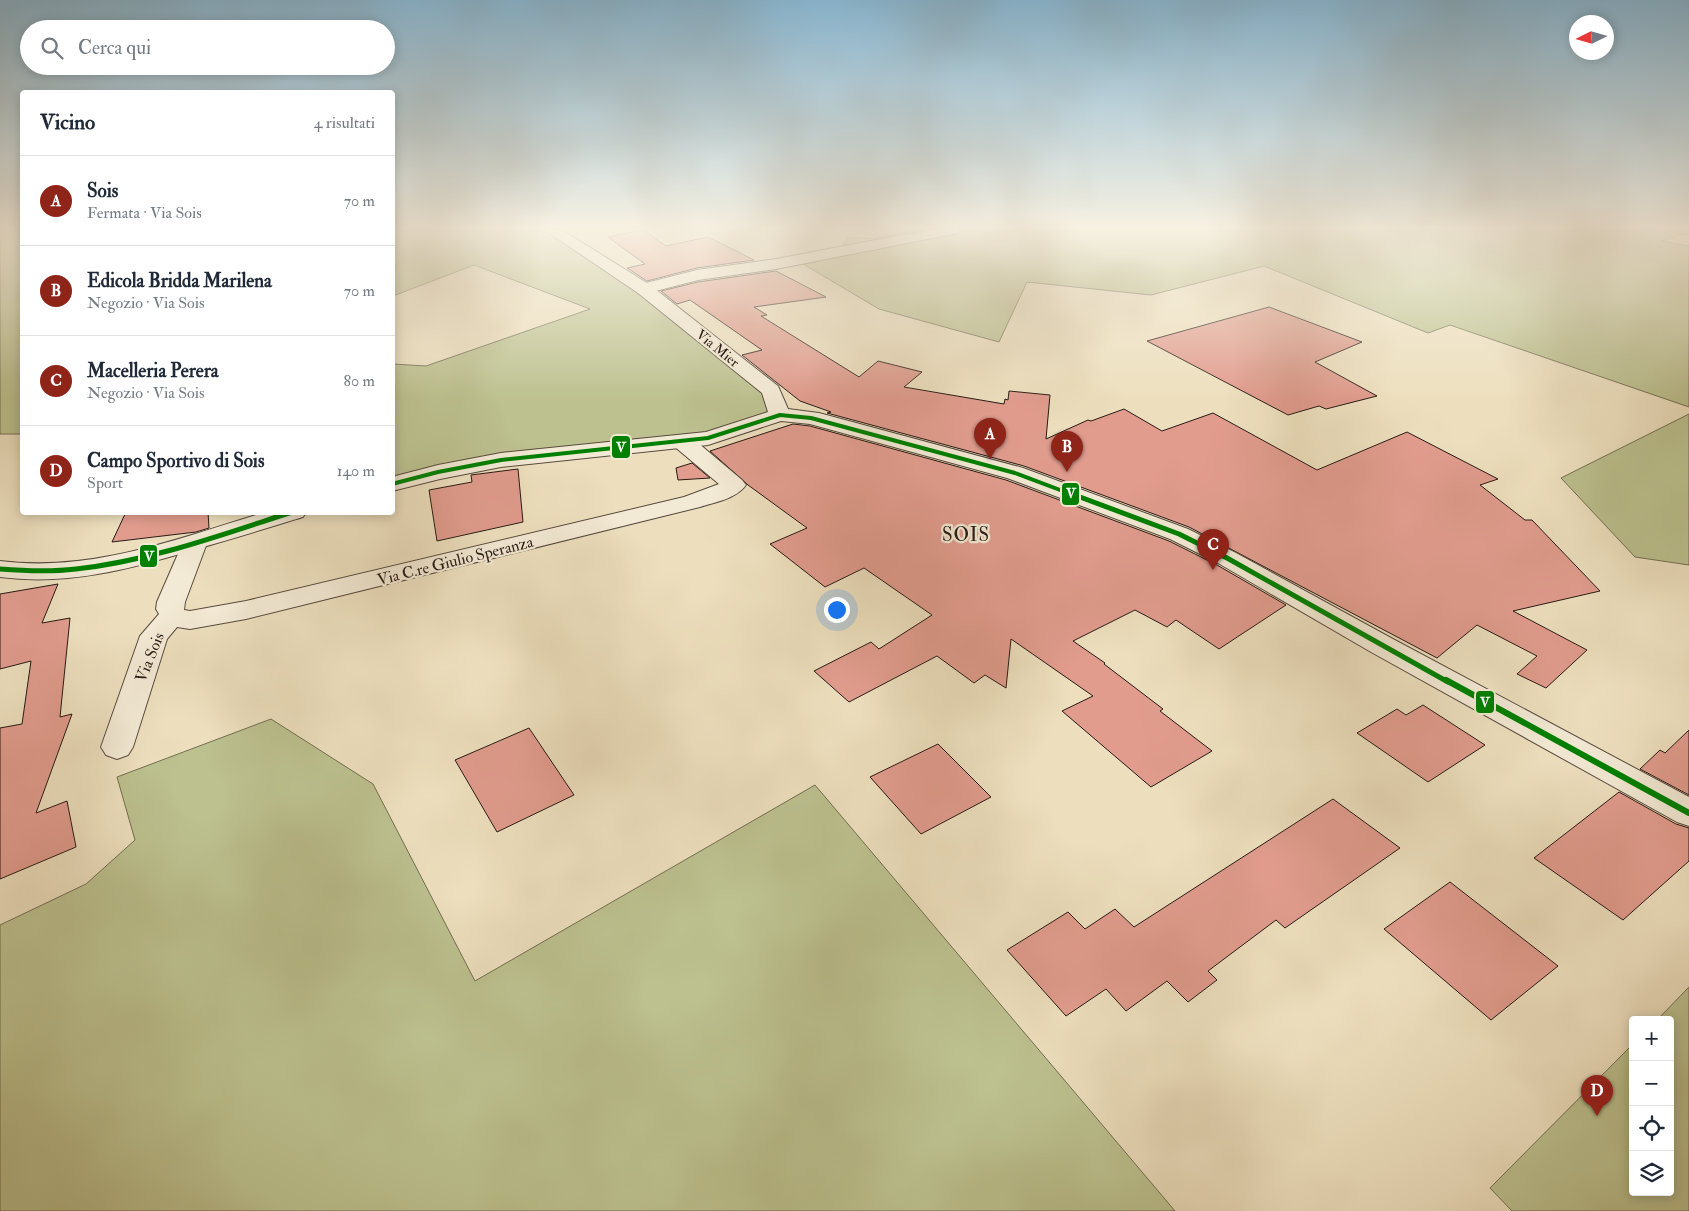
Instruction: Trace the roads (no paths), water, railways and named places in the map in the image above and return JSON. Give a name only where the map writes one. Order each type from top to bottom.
[{"type":"street","name":"Via Mier","points":[[640,287],[771,390],[780,415]]},
{"type":"street","points":[[644,289],[653,287]]},
{"type":"street","points":[[395,483],[438,472],[501,460],[683,442],[721,435],[780,415],[811,418],[1015,473],[1179,534],[1227,558],[1381,645],[1689,813]]},
{"type":"street","name":"Via C.re Giulio Speranza","points":[[173,615],[179,619],[201,620],[280,603],[691,502],[723,492],[734,485],[683,442]]},
{"type":"street","points":[[0,569],[54,571],[103,566],[153,556],[284,515]]},
{"type":"street","name":"Via Sois","points":[[117,746],[154,636],[173,615],[170,609],[171,602],[194,543]]},
{"type":"place","name":"Sois","points":[[990,459]]},
{"type":"place","name":"Edicola Bridda Marilena","points":[[1067,472]]},
{"type":"place","name":"Macelleria Perera","points":[[1213,570]]},
{"type":"place","name":"Campo Sportivo di Sois","points":[[1597,1116]]},
{"type":"district","name":"SOIS","points":[[966,534]]}]
